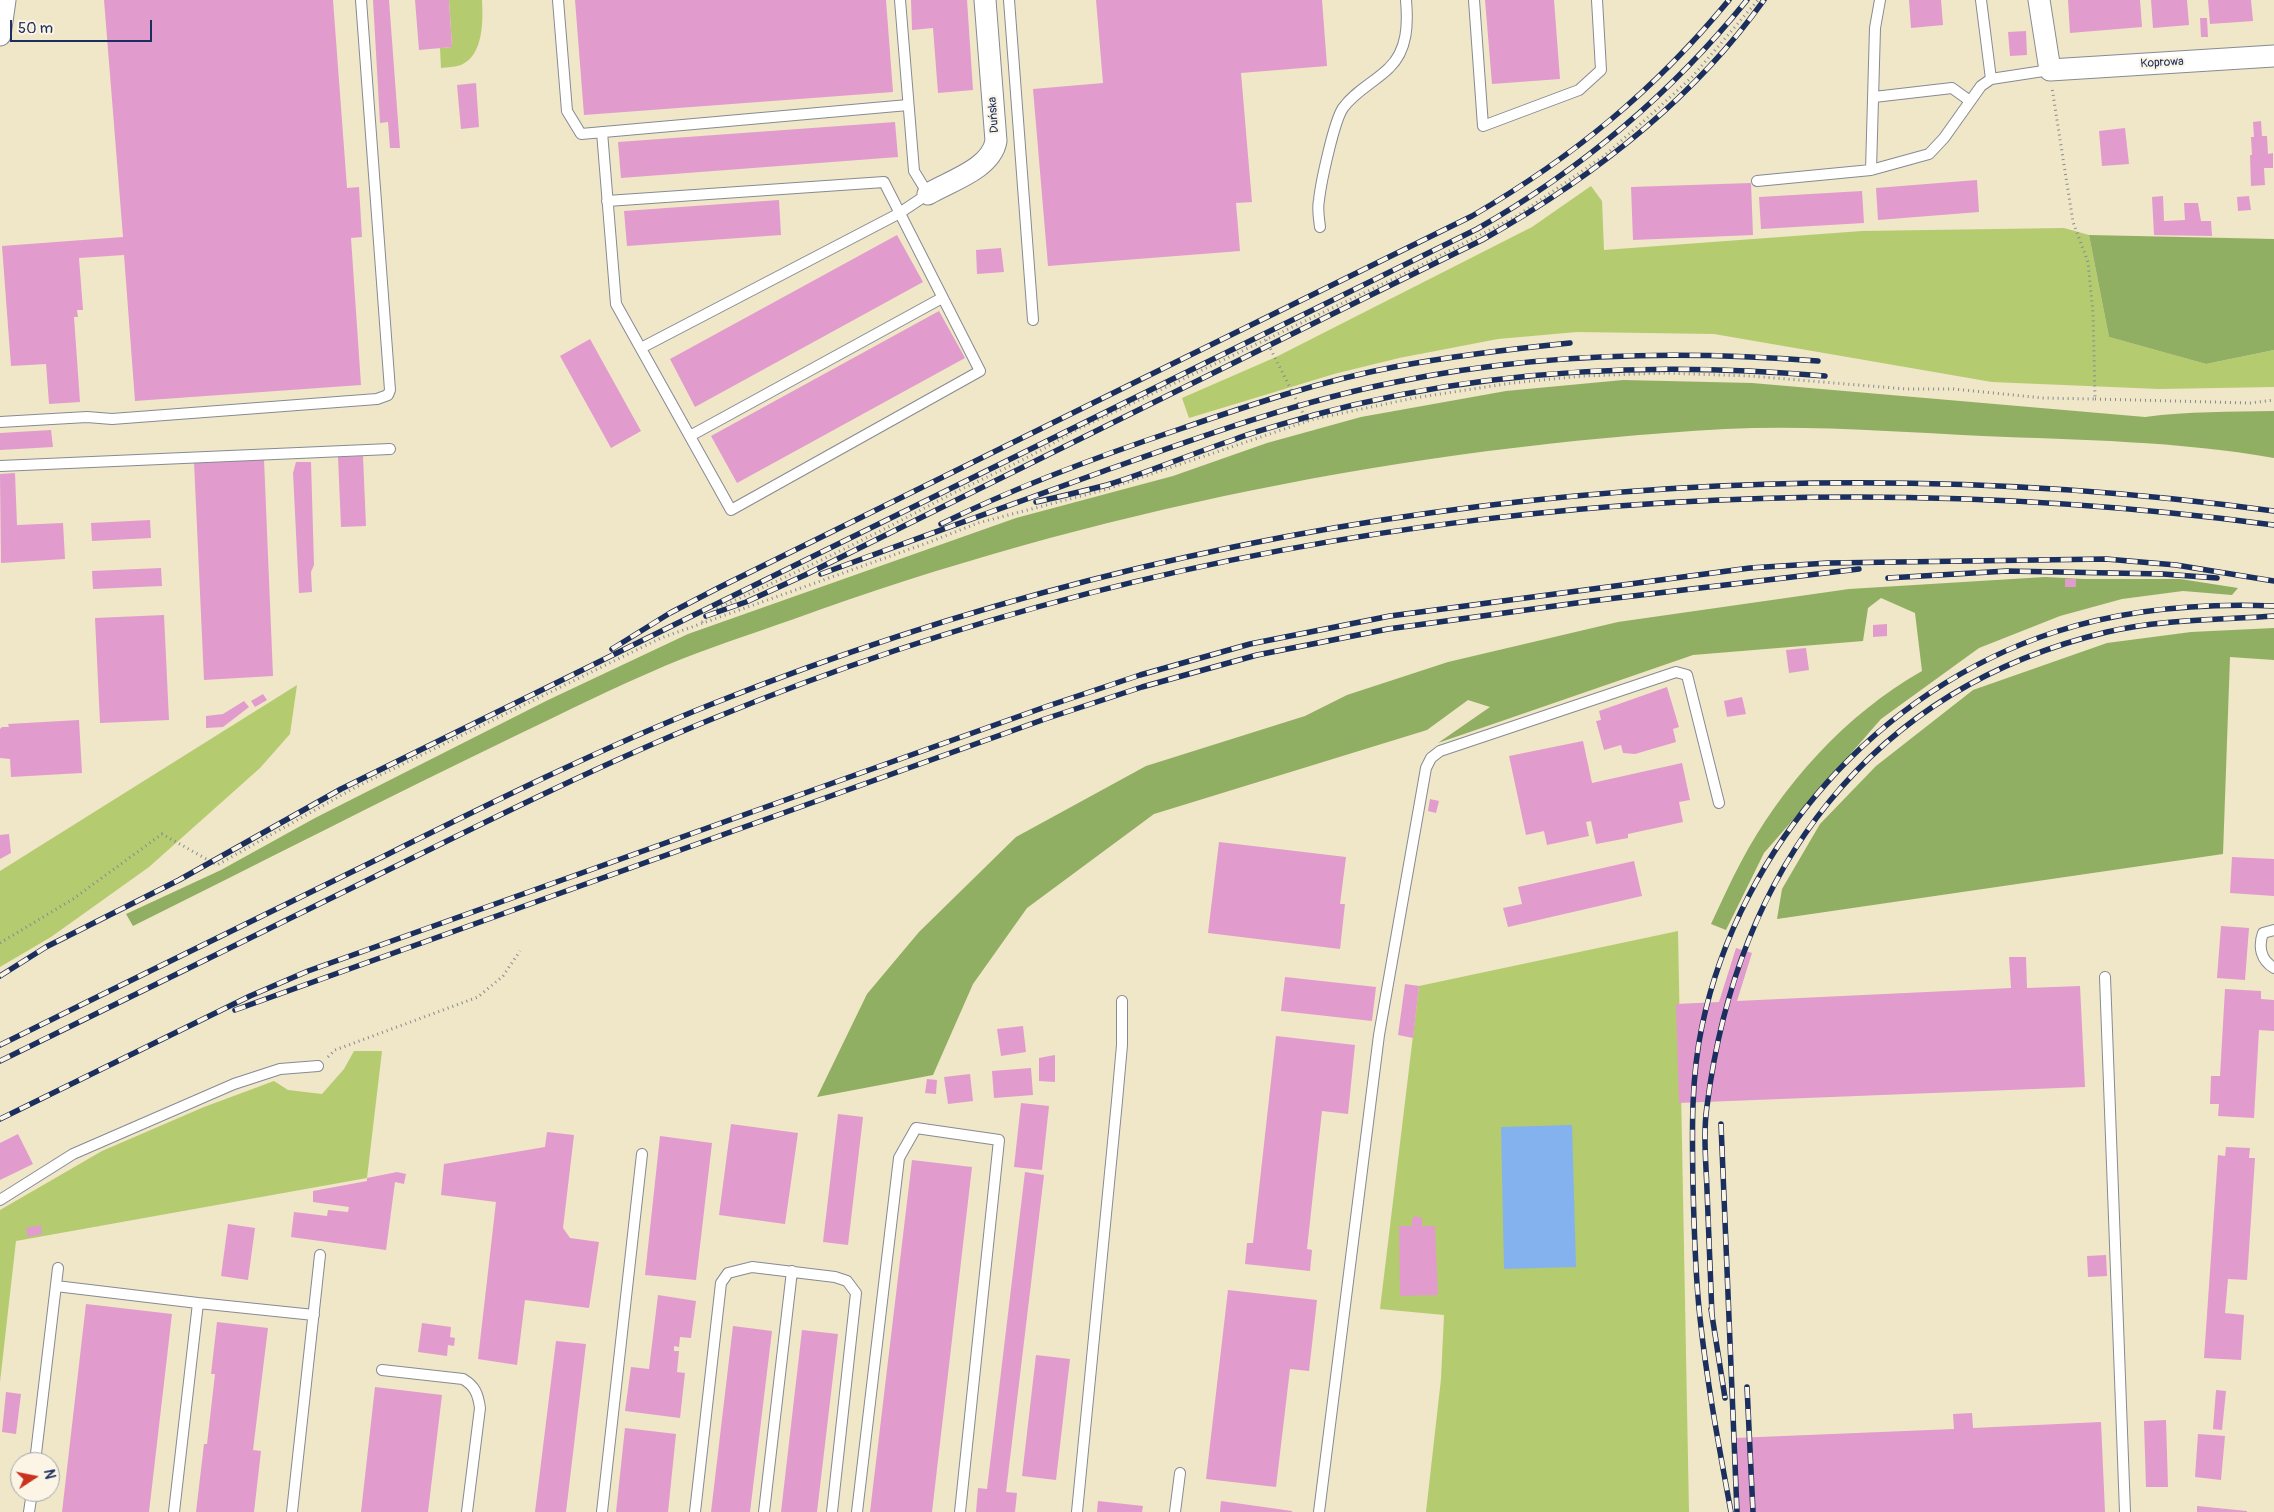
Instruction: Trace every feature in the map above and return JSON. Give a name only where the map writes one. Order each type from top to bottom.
[{"type":"street","points":[[0,35],[5,0]]},
{"type":"street","name":"Duńska","points":[[928,194],[984,163],[994,152],[996,141],[986,0]]},
{"type":"street","points":[[2039,0],[2050,70]]},
{"type":"street","name":"Koprowa","points":[[2050,70],[2274,56]]},
{"type":"lane","points":[[0,422],[87,417],[112,419],[378,399],[388,395],[390,390],[361,0]]},
{"type":"lane","points":[[558,0],[567,111],[581,134],[908,105]]},
{"type":"lane","points":[[641,348],[898,214],[928,194],[914,171],[900,0]]},
{"type":"lane","points":[[1009,0],[1033,320]]},
{"type":"lane","points":[[1320,227],[1318,201],[1337,121],[1342,108],[1390,68],[1399,53],[1408,28],[1406,0]]},
{"type":"lane","points":[[1474,0],[1483,126],[1579,90],[1601,70],[1597,0]]},
{"type":"lane","points":[[1872,170],[1875,28],[1880,0]]},
{"type":"lane","points":[[1981,0],[1990,79]]},
{"type":"lane","points":[[1757,181],[1872,170],[1930,154],[1981,86],[1990,79],[2050,70]]},
{"type":"lane","points":[[1874,97],[1952,88],[1970,101]]},
{"type":"lane","points":[[602,132],[616,304],[732,510],[980,371],[898,214],[884,182],[608,201]]},
{"type":"lane","points":[[690,436],[942,298]]},
{"type":"lane","points":[[0,466],[390,449]]},
{"type":"lane","points":[[1319,1512],[1379,1035],[1426,768],[1430,758],[1440,751],[1676,672],[1687,676],[1719,803]]},
{"type":"lane","points":[[2274,930],[2263,933],[2260,945],[2263,958],[2274,968]]},
{"type":"lane","points":[[2105,977],[2125,1512]]},
{"type":"lane","points":[[1078,1512],[1118,1101],[1122,1045],[1122,1000]]},
{"type":"lane","points":[[0,1200],[73,1154],[234,1084],[280,1068],[318,1066]]},
{"type":"lane","points":[[857,1512],[899,1158],[916,1128],[999,1140],[960,1512]]},
{"type":"lane","points":[[602,1512],[642,1154]]},
{"type":"lane","points":[[292,1512],[320,1255]]},
{"type":"lane","points":[[695,1512],[721,1283],[728,1273],[752,1267],[835,1277],[848,1282],[856,1293],[832,1512]]},
{"type":"lane","points":[[36,1452],[58,1268]]},
{"type":"lane","points":[[764,1512],[792,1272]]},
{"type":"lane","points":[[56,1286],[198,1304],[314,1315]]},
{"type":"lane","points":[[174,1512],[198,1304]]},
{"type":"lane","points":[[382,1370],[462,1379],[471,1384],[479,1396],[480,1408],[467,1512]]},
{"type":"lane","points":[[1175,1512],[1180,1472]]},
{"type":"path","points":[[700,624],[718,608],[852,546],[935,502],[1034,456],[1072,432],[1266,340],[1517,216],[1563,185],[1619,143],[1692,77],[1758,0]]},
{"type":"path","points":[[2050,70],[2073,222],[2088,262],[2093,313],[2095,400]]},
{"type":"path","points":[[1266,340],[1308,422]]},
{"type":"path","points":[[0,944],[73,899],[162,834],[217,865],[356,787],[661,638],[978,523],[1104,490],[1308,422],[1414,398],[1503,384],[1583,376],[1664,372],[1751,376],[1906,389],[1954,389],[2043,398],[2250,403],[2274,400]]},
{"type":"path","points":[[318,1066],[335,1050],[478,997],[504,976],[520,951]]},
{"type":"green space","points":[[449,0],[482,0],[482,27],[478,45],[469,60],[454,67],[441,68],[440,48],[452,47]]},
{"type":"green space","points":[[1591,186],[1602,201],[1604,250],[1862,231],[2064,228],[2089,235],[2109,337],[2206,364],[2274,350],[2274,387],[2159,389],[1992,382],[1714,334],[1577,332],[1498,339],[1399,358],[1334,374],[1189,418],[1182,398],[1276,357],[1532,227]]},
{"type":"green space","points":[[2089,235],[2274,239],[2274,350],[2206,364],[2109,337]]},
{"type":"green space","points":[[1623,380],[1752,383],[2145,417],[2193,413],[2274,411],[2274,458],[2202,448],[2129,442],[1822,428],[1725,429],[1606,438],[1488,451],[1252,490],[1136,516],[1020,546],[906,581],[698,653],[628,682],[515,736],[133,926],[126,914],[221,870],[315,818],[546,701],[688,634],[1016,518],[1173,476],[1267,443],[1361,417],[1506,391]]},
{"type":"green space","points":[[2045,577],[2180,579],[2238,588],[2232,595],[2183,591],[2122,599],[2060,616],[1979,648],[1881,719],[1764,853],[1726,930],[1711,924],[1729,885],[1757,834],[1796,779],[1842,730],[1894,688],[1922,671],[1915,613],[1881,598],[1868,608],[1863,641],[1693,655],[1438,743],[1490,707],[1468,700],[1427,730],[1154,814],[1027,908],[973,984],[933,1075],[817,1097],[867,994],[919,932],[1016,837],[1146,766],[1305,716],[1347,695],[1448,662],[1618,622],[1849,589]]},
{"type":"green space","points":[[2274,628],[2274,660],[2230,657],[2223,854],[1777,919],[1782,889],[1820,824],[1876,766],[1973,690],[2107,643],[2191,632]]},
{"type":"green space","points":[[297,685],[290,734],[260,768],[149,867],[51,937],[0,967],[0,871]]},
{"type":"green space","points":[[1678,931],[1689,1512],[1426,1512],[1441,1379],[1444,1315],[1380,1309],[1419,986]]},
{"type":"green space","points":[[354,1051],[382,1051],[367,1178],[16,1241],[0,1382],[0,1210],[102,1151],[204,1107],[274,1081],[288,1090],[322,1094],[344,1069]]},
{"type":"water","points":[[1572,1125],[1576,1267],[1504,1269],[1501,1127]]},
{"type":"building","points":[[104,0],[333,0],[347,188],[359,187],[362,237],[351,238],[361,385],[135,401],[124,255],[79,258],[83,310],[77,310],[78,317],[74,317],[80,402],[49,404],[46,364],[11,366],[2,246],[123,237]]},
{"type":"building","points":[[373,0],[389,0],[400,148],[390,148],[388,122],[380,123]]},
{"type":"building","points":[[415,0],[449,0],[452,47],[419,50]]},
{"type":"building","points":[[575,0],[886,0],[893,92],[584,115]]},
{"type":"building","points":[[911,0],[967,0],[973,90],[938,93],[933,28],[912,30]]},
{"type":"building","points":[[1096,0],[1322,0],[1327,66],[1241,73],[1252,202],[1236,203],[1240,251],[1048,266],[1033,89],[1103,83]]},
{"type":"building","points":[[1485,0],[1554,0],[1560,79],[1492,84]]},
{"type":"building","points":[[1909,0],[1941,0],[1943,25],[1911,28]]},
{"type":"building","points":[[2068,0],[2140,0],[2142,27],[2070,33]]},
{"type":"building","points":[[2151,0],[2187,0],[2189,25],[2153,28]]},
{"type":"building","points":[[2208,0],[2251,0],[2253,21],[2210,24]]},
{"type":"building","points":[[2200,18],[2207,18],[2208,37],[2201,37]]},
{"type":"building","points":[[2026,31],[2027,55],[2010,56],[2008,32]]},
{"type":"building","points":[[476,83],[479,127],[461,129],[457,85]]},
{"type":"building","points":[[2261,121],[2262,136],[2267,136],[2268,154],[2273,153],[2273,168],[2264,168],[2265,185],[2251,186],[2250,155],[2252,155],[2251,137],[2254,137],[2253,122]]},
{"type":"building","points":[[895,122],[898,157],[621,178],[618,142]]},
{"type":"building","points":[[2125,128],[2129,164],[2102,166],[2099,131]]},
{"type":"building","points":[[1977,180],[1979,212],[1878,220],[1876,188]]},
{"type":"building","points":[[1751,183],[1753,235],[1633,240],[1631,187]]},
{"type":"building","points":[[1862,191],[1864,223],[1761,229],[1759,197]]},
{"type":"building","points":[[2163,196],[2164,221],[2185,220],[2184,203],[2198,203],[2201,221],[2211,221],[2212,236],[2154,235],[2152,197]]},
{"type":"building","points":[[2249,196],[2251,210],[2238,211],[2237,197]]},
{"type":"building","points":[[779,200],[781,235],[627,246],[624,211]]},
{"type":"building","points":[[897,235],[923,282],[695,407],[670,359]]},
{"type":"building","points":[[1001,248],[1004,272],[977,274],[976,250]]},
{"type":"building","points":[[939,311],[965,358],[737,483],[711,436]]},
{"type":"building","points":[[590,339],[641,431],[611,448],[560,356]]},
{"type":"building","points":[[51,430],[53,447],[0,450],[0,433]]},
{"type":"building","points":[[363,456],[366,526],[341,527],[338,457]]},
{"type":"building","points":[[264,459],[273,676],[204,680],[194,462]]},
{"type":"building","points":[[296,462],[311,462],[314,565],[311,572],[312,592],[299,593],[293,473]]},
{"type":"building","points":[[15,473],[17,525],[63,523],[65,559],[1,563],[0,474]]},
{"type":"building","points":[[150,520],[151,538],[92,541],[91,523]]},
{"type":"building","points":[[161,568],[162,586],[93,589],[92,571]]},
{"type":"building","points":[[2065,579],[2076,579],[2076,587],[2065,587]]},
{"type":"building","points":[[164,615],[169,720],[100,723],[95,618]]},
{"type":"building","points":[[1887,624],[1887,636],[1873,637],[1873,625]]},
{"type":"building","points":[[1806,648],[1809,670],[1789,673],[1786,650]]},
{"type":"building","points":[[1667,687],[1679,727],[1673,729],[1676,742],[1635,754],[1623,753],[1621,745],[1604,750],[1596,721],[1601,720],[1599,711]]},
{"type":"building","points":[[263,694],[267,700],[255,707],[251,701]]},
{"type":"building","points":[[1742,697],[1746,714],[1727,717],[1724,701]]},
{"type":"building","points":[[244,701],[249,707],[223,727],[206,728],[206,716],[223,714]]},
{"type":"building","points":[[79,720],[82,773],[11,777],[10,759],[0,758],[0,729],[2,727],[9,727],[8,724]]},
{"type":"building","points":[[1583,741],[1592,783],[1682,763],[1690,800],[1679,802],[1683,822],[1628,834],[1628,838],[1596,844],[1591,821],[1586,822],[1589,836],[1547,845],[1544,831],[1526,835],[1509,756]]},
{"type":"building","points":[[1430,799],[1439,801],[1436,813],[1428,811]]},
{"type":"building","points":[[9,834],[11,853],[0,859],[0,835]]},
{"type":"building","points":[[1219,842],[1346,857],[1340,904],[1345,904],[1340,949],[1208,933]]},
{"type":"building","points":[[2232,857],[2274,859],[2274,896],[2230,893]]},
{"type":"building","points":[[1634,861],[1642,896],[1508,927],[1503,908],[1522,904],[1518,887]]},
{"type":"building","points":[[2221,926],[2249,928],[2245,980],[2217,978]]},
{"type":"building","points":[[1736,948],[1752,953],[1737,1001],[2011,988],[2009,957],[2026,957],[2027,988],[2080,986],[2085,1087],[1679,1103],[1676,1004],[1719,1002]]},
{"type":"building","points":[[1285,977],[1376,987],[1372,1021],[1281,1011]]},
{"type":"building","points":[[1405,984],[1419,986],[1413,1038],[1398,1035]]},
{"type":"building","points":[[2225,989],[2261,991],[2261,999],[2274,1000],[2274,1031],[2259,1030],[2254,1118],[2218,1116],[2219,1104],[2210,1104],[2211,1076],[2220,1076]]},
{"type":"building","points":[[1023,1026],[1026,1052],[1001,1056],[997,1029]]},
{"type":"building","points":[[1276,1036],[1355,1045],[1348,1114],[1322,1111],[1307,1249],[1312,1250],[1310,1271],[1245,1264],[1247,1243],[1253,1243]]},
{"type":"building","points":[[1055,1055],[1055,1082],[1039,1081],[1039,1058]]},
{"type":"building","points":[[1031,1068],[1033,1095],[994,1098],[992,1071]]},
{"type":"building","points":[[970,1074],[973,1101],[948,1104],[944,1077]]},
{"type":"building","points":[[927,1079],[937,1080],[936,1094],[925,1093]]},
{"type":"building","points":[[1021,1103],[1049,1106],[1042,1170],[1014,1167]]},
{"type":"building","points":[[838,1114],[863,1117],[848,1245],[823,1242]]},
{"type":"building","points":[[731,1124],[798,1133],[785,1224],[719,1215]]},
{"type":"building","points":[[547,1132],[574,1135],[563,1228],[570,1238],[599,1242],[589,1308],[525,1300],[517,1365],[478,1359],[496,1202],[441,1195],[444,1164],[545,1147]]},
{"type":"building","points":[[18,1134],[33,1164],[0,1180],[0,1143]]},
{"type":"building","points":[[660,1136],[712,1143],[696,1280],[645,1275]]},
{"type":"building","points":[[2226,1147],[2250,1148],[2249,1158],[2255,1158],[2247,1280],[2228,1279],[2225,1313],[2244,1315],[2241,1360],[2204,1358],[2218,1155],[2225,1156]]},
{"type":"building","points":[[912,1160],[972,1167],[932,1512],[870,1512]]},
{"type":"building","points":[[397,1172],[406,1174],[404,1184],[395,1182],[386,1250],[291,1237],[294,1212],[327,1216],[328,1210],[348,1212],[349,1207],[313,1202],[313,1191],[367,1181],[367,1178]]},
{"type":"building","points":[[1025,1172],[1044,1175],[1006,1492],[1017,1493],[1015,1512],[976,1512],[978,1488],[987,1489]]},
{"type":"building","points":[[1415,1216],[1422,1218],[1422,1226],[1435,1226],[1438,1295],[1400,1296],[1399,1226],[1412,1226],[1412,1219]]},
{"type":"building","points":[[228,1224],[255,1228],[248,1280],[221,1276]]},
{"type":"building","points":[[41,1225],[42,1234],[28,1237],[26,1228]]},
{"type":"building","points":[[2106,1255],[2107,1276],[2088,1277],[2087,1256]]},
{"type":"building","points":[[1228,1290],[1317,1300],[1309,1371],[1290,1369],[1276,1487],[1206,1479]]},
{"type":"building","points":[[658,1295],[696,1301],[691,1338],[680,1337],[679,1347],[674,1346],[674,1351],[679,1351],[677,1372],[685,1373],[680,1418],[625,1411],[631,1367],[649,1369]]},
{"type":"building","points":[[86,1304],[172,1314],[149,1512],[62,1512]]},
{"type":"building","points":[[217,1322],[268,1328],[253,1450],[261,1451],[254,1512],[196,1512],[204,1444],[207,1444],[215,1374],[211,1374]]},
{"type":"building","points":[[422,1323],[451,1327],[450,1337],[455,1338],[454,1346],[448,1345],[447,1356],[418,1352]]},
{"type":"building","points":[[733,1326],[772,1331],[750,1512],[711,1512]]},
{"type":"building","points":[[802,1330],[838,1334],[817,1512],[781,1512]]},
{"type":"building","points":[[556,1341],[586,1344],[566,1512],[535,1512]]},
{"type":"building","points":[[1036,1355],[1070,1359],[1056,1480],[1022,1476]]},
{"type":"building","points":[[375,1387],[442,1395],[428,1512],[361,1512]]},
{"type":"building","points":[[2216,1390],[2226,1391],[2222,1430],[2213,1429]]},
{"type":"building","points":[[6,1392],[21,1394],[16,1434],[2,1432]]},
{"type":"building","points":[[1972,1413],[1973,1428],[2101,1422],[2105,1512],[1739,1512],[1735,1438],[1954,1429],[1953,1414]]},
{"type":"building","points":[[2166,1420],[2168,1487],[2146,1487],[2144,1421]]},
{"type":"building","points":[[625,1428],[676,1434],[668,1512],[616,1512]]},
{"type":"building","points":[[2198,1434],[2225,1436],[2221,1480],[2195,1477]]},
{"type":"building","points":[[1098,1501],[1143,1506],[1142,1512],[1097,1512]]},
{"type":"building","points":[[1221,1501],[1292,1511],[1292,1512],[1220,1512]]},
{"type":"building","points":[[2197,1506],[2247,1511],[2247,1512],[2197,1512]]},
{"type":"railway","points":[[612,649],[670,613],[720,587],[1472,216],[1544,170],[1610,120],[1671,64],[1729,0]]},
{"type":"railway","points":[[0,976],[46,947],[179,880],[341,789],[1477,229],[1553,181],[1623,127],[1688,67],[1747,0]]},
{"type":"railway","points":[[706,616],[746,602],[805,575],[1482,240],[1522,217],[1599,164],[1671,105],[1705,72],[1736,37],[1764,0]]},
{"type":"railway","points":[[941,524],[1029,484],[1089,461],[1233,411],[1313,386],[1416,363],[1570,343]]},
{"type":"railway","points":[[821,574],[1212,433],[1358,390],[1448,372],[1501,365],[1606,356],[1712,356],[1818,361]]},
{"type":"railway","points":[[1036,502],[1107,485],[1253,433],[1314,415],[1440,387],[1504,378],[1632,370],[1761,371],[1825,376]]},
{"type":"railway","points":[[0,1045],[501,799],[584,759],[669,722],[712,704],[899,636],[1090,580],[1284,537],[1481,506],[1678,488],[1877,483],[2076,490],[2274,511]]},
{"type":"railway","points":[[0,1061],[501,815],[669,737],[712,719],[899,650],[1089,593],[1284,550],[1480,520],[1679,502],[1878,497],[2076,505],[2274,525]]},
{"type":"railway","points":[[0,1119],[250,996],[308,971],[1045,707],[1140,675],[1250,644],[1390,616],[1750,568],[1828,563],[2106,559],[2176,565],[2274,581]]},
{"type":"railway","points":[[235,1010],[1045,719],[1142,687],[1257,655],[1388,629],[1591,601],[1859,569]]},
{"type":"railway","points":[[1888,578],[2007,571],[2163,574],[2217,578]]},
{"type":"railway","points":[[1731,1512],[1710,1391],[1698,1301],[1692,1144],[1693,1105],[1698,1046],[1702,1026],[1721,960],[1748,897],[1784,837],[1827,783],[1876,734],[1931,692],[1991,658],[2055,632],[2082,624],[2136,613],[2190,607],[2274,606]]},
{"type":"railway","points":[[1712,1315],[1705,1127],[1707,1106],[1723,1020],[1749,940],[1784,867],[1829,802],[1884,745],[1948,697],[2023,659],[2107,632],[2127,628],[2169,622],[2274,616]]},
{"type":"railway","points":[[1721,1124],[1737,1512]]},
{"type":"railway","points":[[1711,1309],[1725,1398]]},
{"type":"railway","points":[[1747,1387],[1753,1512]]}]
